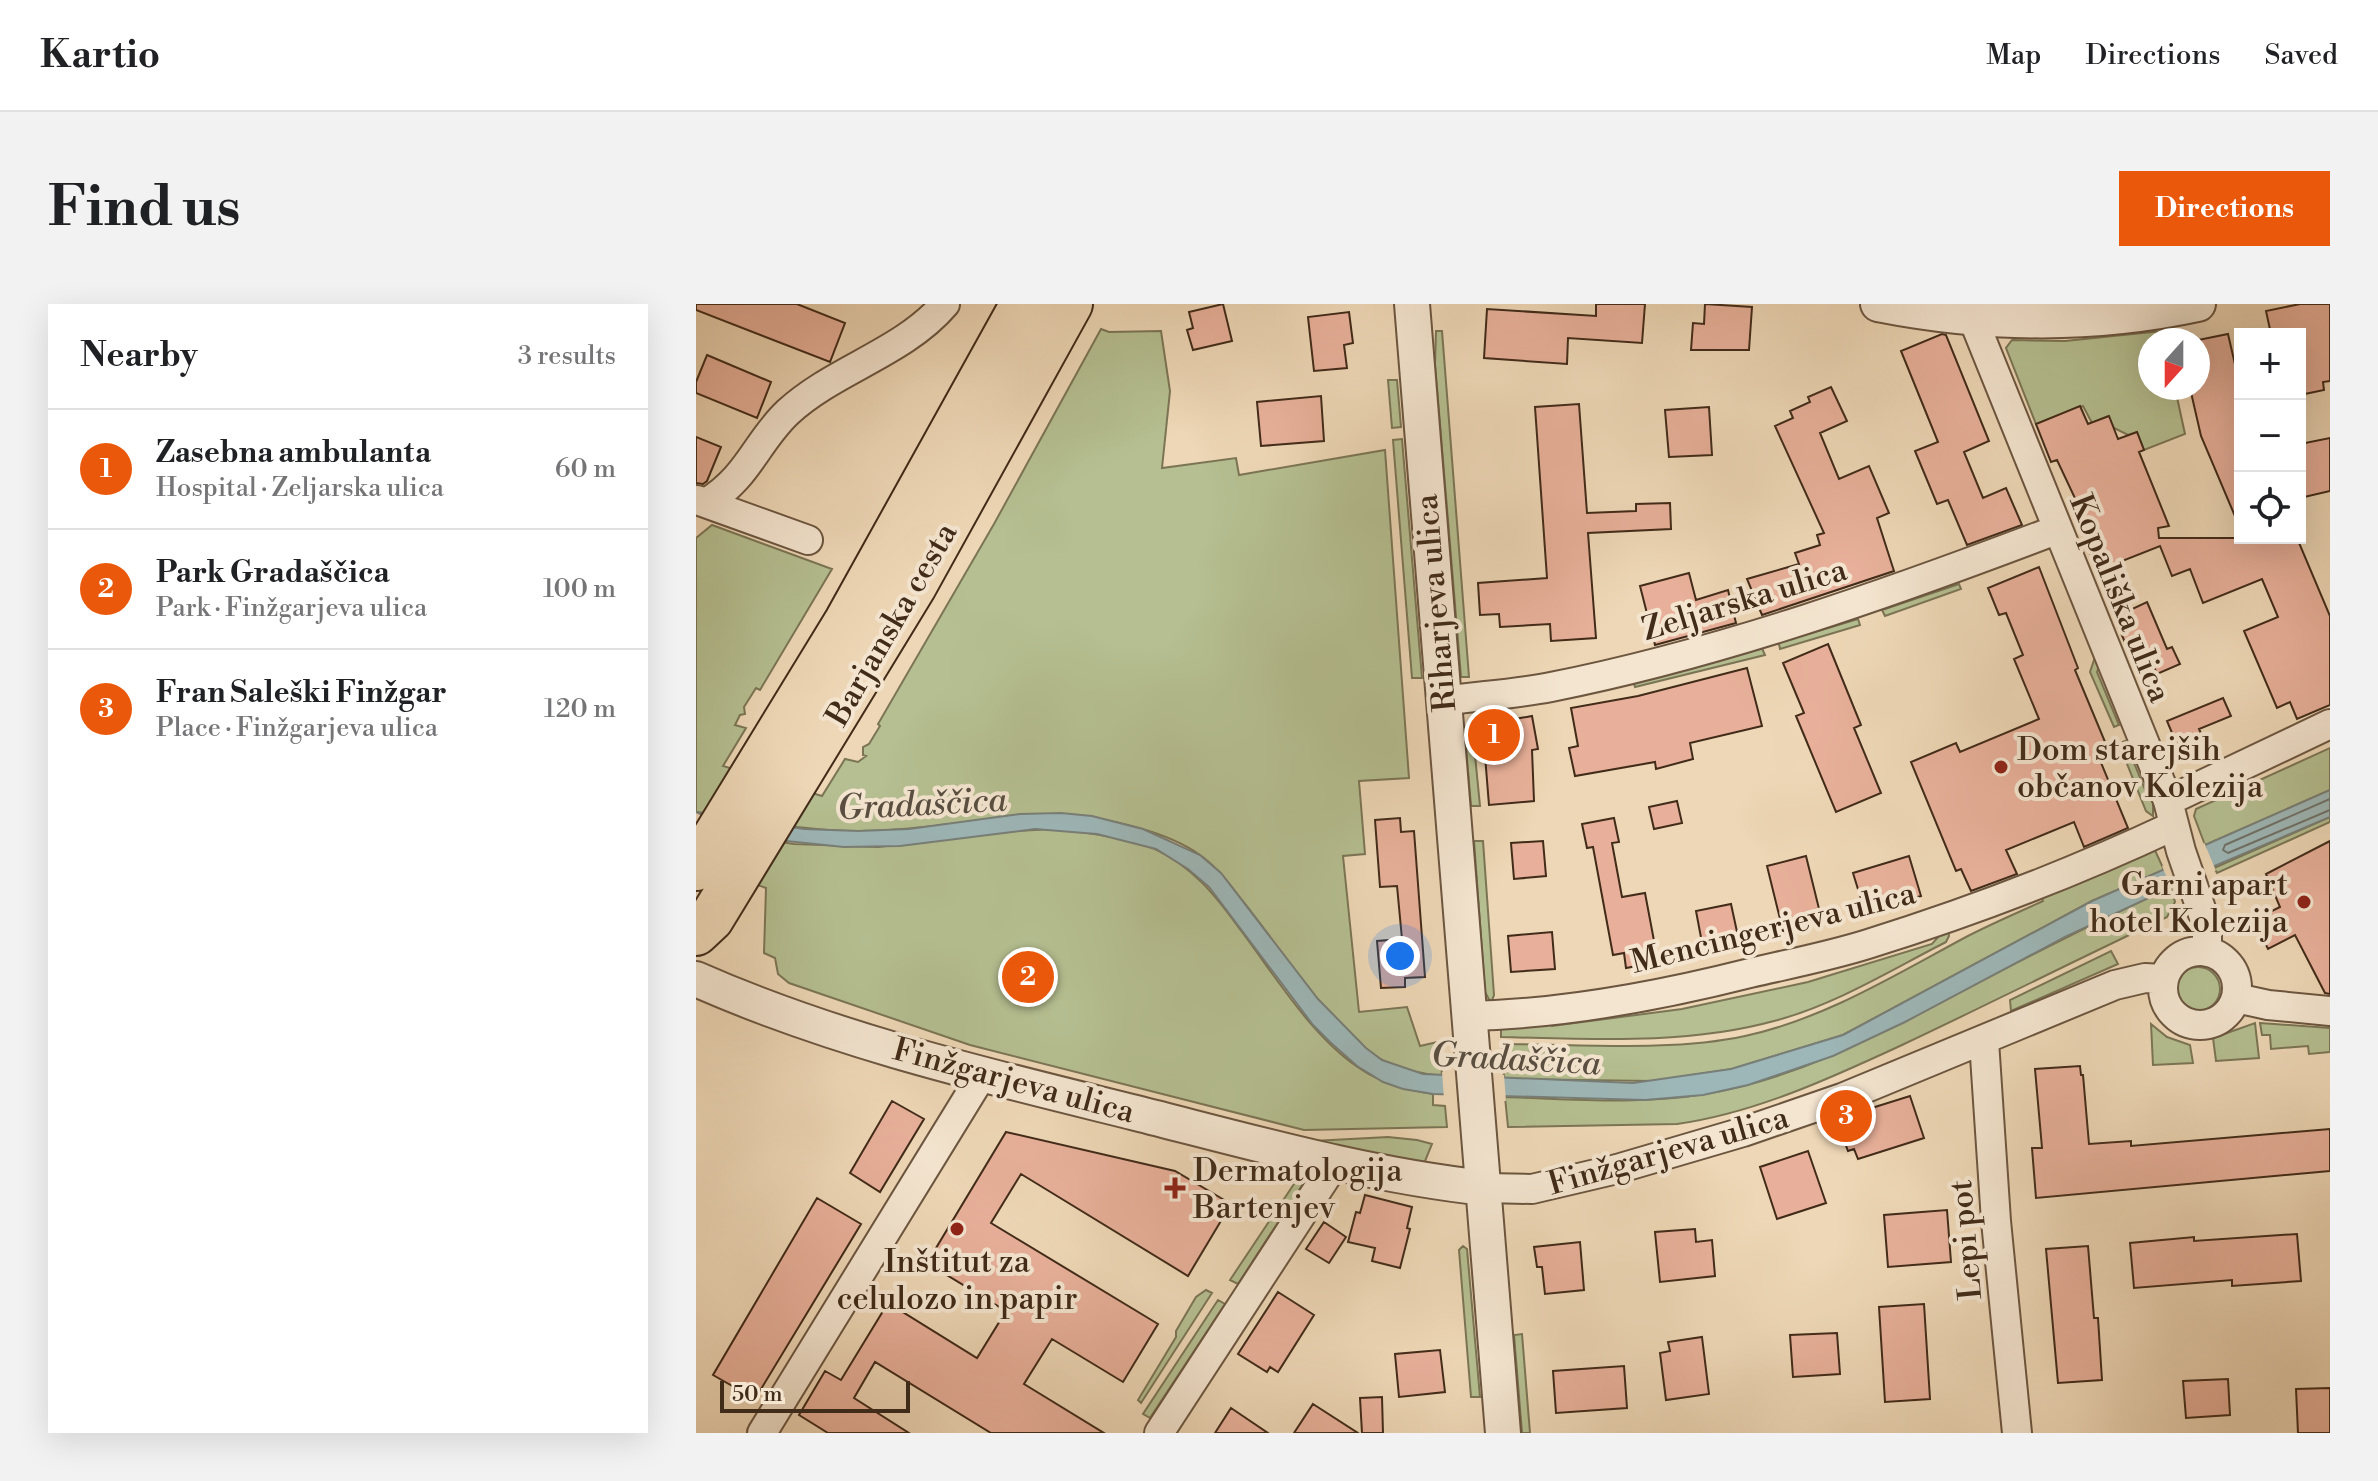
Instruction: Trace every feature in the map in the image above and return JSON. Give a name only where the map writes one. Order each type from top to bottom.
[{"type":"main road","name":"Barjanska cesta","points":[[696,933],[711,919],[711,870],[776,737],[853,609],[1023,304]]},
{"type":"main road","name":"Barjanska cesta","points":[[711,870],[816,750],[952,519],[1070,304]]},
{"type":"street","points":[[701,501],[722,493],[742,474],[786,414],[810,395],[923,327],[945,304]]},
{"type":"street","name":"Riharjeva ulica","points":[[1412,304],[1503,1433]]},
{"type":"street","points":[[1878,304],[2088,320],[2198,304]]},
{"type":"street","name":"Kopališka ulica","points":[[1970,311],[2174,826],[2207,926],[2207,952]]},
{"type":"street","points":[[701,501],[808,540]]},
{"type":"street","name":"Zeljarska ulica","points":[[1442,701],[1548,688],[1675,657],[1941,574],[2056,530]]},
{"type":"street","name":"Mencingerjeva ulica","points":[[1470,1031],[1553,1010],[1708,984],[1865,945],[1951,916],[2174,826],[2330,724]]},
{"type":"street","points":[[2198,951],[2207,952],[2225,961],[2232,969],[2237,988],[2236,998],[2223,1018],[2201,1026],[2179,1019],[2165,1002],[2163,979],[2172,962],[2180,957],[2198,951]]},
{"type":"street","name":"Finžgarjeva ulica","points":[[696,979],[841,1033],[982,1075],[1335,1163],[1447,1184],[1532,1189],[1708,1143],[1842,1098],[2115,985],[2145,978],[2163,979]]},
{"type":"street","points":[[2236,998],[2268,1005],[2330,1011]]},
{"type":"street","name":"Lepi pot","points":[[1984,1041],[1996,1221],[2017,1433]]},
{"type":"street","points":[[762,1433],[982,1075]]},
{"type":"street","points":[[1159,1433],[1335,1163]]},
{"type":"green space","points":[[1101,329],[1109,332],[1161,331],[1170,391],[1162,468],[1236,458],[1239,475],[1385,450],[1409,778],[1359,781],[1365,854],[1343,856],[1359,1012],[1407,1007],[1420,1046],[1437,1042],[1440,1045],[1442,1076],[1398,1067],[1365,1048],[1326,1010],[1217,870],[1193,850],[1155,833],[1102,820],[1067,816],[998,818],[895,830],[837,831],[696,812],[696,538],[712,525],[832,569],[760,690],[756,688],[744,707],[745,714],[740,715],[735,725],[746,728],[723,766],[822,796],[845,759],[858,762],[866,756],[863,755],[863,747],[869,744],[880,726],[878,724],[994,524]]},
{"type":"green space","points":[[1436,331],[1442,331],[1469,677],[1461,677],[1435,364]]},
{"type":"green space","points":[[2138,333],[2138,400],[2178,400],[2185,434],[2144,450],[2137,432],[2128,435],[2114,428],[2108,416],[2092,423],[2083,406],[2036,424],[2006,348],[2012,340],[2065,341]]},
{"type":"green space","points":[[1388,380],[1397,380],[1401,427],[1392,428]]},
{"type":"green space","points":[[1402,439],[1422,678],[1412,678],[1393,440]]},
{"type":"green space","points":[[1959,584],[1961,589],[1885,616],[1882,610]]},
{"type":"green space","points":[[1858,619],[1860,625],[1780,649],[1778,639],[1808,634]]},
{"type":"green space","points":[[1761,646],[1765,655],[1635,687],[1633,681]]},
{"type":"green space","points":[[2096,654],[2101,662],[2097,672],[2119,725],[2114,727],[2090,672]]},
{"type":"green space","points":[[1465,735],[1473,735],[1480,806],[1471,806]]},
{"type":"green space","points":[[2125,741],[2146,792],[2153,791],[2153,816],[2146,811],[2119,744]]},
{"type":"green space","points":[[2330,748],[2330,790],[2205,845],[2194,816],[2196,809]]},
{"type":"green space","points":[[2330,817],[2330,822],[2217,873],[2214,868]]},
{"type":"green space","points":[[1053,829],[1132,841],[1155,849],[1180,864],[1221,905],[1298,1008],[1331,1046],[1377,1078],[1433,1094],[1433,1105],[1445,1106],[1447,1127],[1304,1130],[970,1045],[789,983],[778,974],[775,958],[764,953],[766,888],[696,864],[748,837],[794,844],[878,847]]},
{"type":"green space","points":[[1474,841],[1483,841],[1494,995],[1491,1003],[1485,992]]},
{"type":"green space","points":[[2153,846],[2164,870],[2092,901],[1843,1035],[1732,1069],[1653,1081],[1504,1079],[1502,1044],[1687,1044],[1745,1036],[1803,1019],[2043,901],[2039,891]]},
{"type":"green space","points":[[2170,884],[2175,902],[2167,917],[1902,1045],[1792,1093],[1735,1112],[1677,1124],[1508,1127],[1505,1097],[1605,1100],[1680,1097],[1739,1087],[1806,1066],[1902,1022],[2154,895]]},
{"type":"green space","points":[[1948,926],[1946,942],[1841,996],[1774,1021],[1707,1034],[1639,1039],[1501,1037],[1501,1024],[1543,1017],[1552,1026],[1682,1009],[1808,982],[1932,944]]},
{"type":"green space","points":[[2111,951],[2118,964],[2011,1011],[2010,1000]]},
{"type":"green space","points":[[2198,967],[2214,973],[2220,989],[2214,1005],[2198,1011],[2182,1005],[2176,989],[2182,973]]},
{"type":"green space","points":[[2255,1023],[2259,1058],[2216,1061],[2213,1038]]},
{"type":"green space","points":[[2260,1023],[2330,1028],[2330,1052],[2309,1054],[2308,1046],[2271,1049],[2270,1035],[2262,1035]]},
{"type":"green space","points":[[2151,1024],[2167,1037],[2190,1045],[2193,1063],[2153,1065]]},
{"type":"green space","points":[[1388,1137],[1432,1144],[1423,1166],[1313,1141]]},
{"type":"green space","points":[[1298,1178],[1303,1180],[1303,1184],[1238,1284],[1230,1280]]},
{"type":"green space","points":[[1463,1246],[1467,1249],[1480,1397],[1471,1397],[1459,1250]]},
{"type":"green space","points":[[1206,1290],[1212,1293],[1141,1403],[1138,1400],[1176,1337],[1176,1331],[1196,1297]]},
{"type":"green space","points":[[1218,1300],[1225,1304],[1150,1418],[1143,1414]]},
{"type":"green space","points":[[1522,1334],[1530,1433],[1522,1433],[1514,1335]]},
{"type":"water","points":[[2330,790],[2330,817],[2160,889],[2155,895],[2065,937],[1905,1022],[1833,1056],[1748,1085],[1703,1095],[1645,1100],[1433,1094],[1383,1082],[1357,1066],[1313,1025],[1209,887],[1156,849],[1097,834],[1035,829],[900,846],[844,847],[748,837],[696,812],[804,829],[909,829],[1020,814],[1061,813],[1092,816],[1143,829],[1200,855],[1221,873],[1318,999],[1382,1060],[1423,1074],[1633,1083],[1731,1069],[1843,1035],[2092,901],[2206,851],[2205,845]]},
{"type":"pier","points":[[2204,842],[2216,871],[2210,870],[2171,888],[2162,866],[2202,848]]},
{"type":"pier","points":[[1442,1072],[1504,1075],[1506,1101],[1444,1099]]},
{"type":"building","points":[[696,304],[797,304],[845,323],[830,362],[696,310]]},
{"type":"building","points":[[1223,304],[1232,341],[1193,350],[1187,330],[1193,328],[1189,312]]},
{"type":"building","points":[[1596,304],[1645,304],[1642,343],[1568,338],[1567,364],[1484,358],[1487,309],[1596,316]]},
{"type":"building","points":[[1705,304],[1752,307],[1749,350],[1691,350],[1693,323],[1704,324]]},
{"type":"building","points":[[2300,304],[2330,304],[2330,381],[2323,382],[2324,390],[2306,394],[2306,328],[2270,328],[2266,311]]},
{"type":"building","points":[[1349,312],[1353,343],[1344,345],[1347,368],[1314,371],[1308,317]]},
{"type":"building","points":[[2228,334],[2234,360],[2234,514],[2201,436],[2193,400],[2210,400],[2210,338]]},
{"type":"building","points":[[1946,335],[1989,441],[1964,452],[1983,498],[2006,488],[2022,525],[1967,545],[1948,500],[1937,504],[1915,451],[1938,442],[1901,351]]},
{"type":"building","points":[[707,355],[771,382],[757,418],[696,393],[696,382]]},
{"type":"building","points":[[1831,387],[1847,421],[1820,433],[1839,479],[1869,466],[1889,513],[1877,518],[1894,571],[1762,615],[1747,579],[1799,564],[1795,553],[1820,545],[1817,535],[1824,533],[1775,426],[1793,418],[1790,411],[1810,402],[1808,397]]},
{"type":"building","points":[[1321,396],[1324,441],[1261,446],[1257,402]]},
{"type":"building","points":[[1579,404],[1587,513],[1636,511],[1636,504],[1670,503],[1671,529],[1588,533],[1596,638],[1551,641],[1550,624],[1500,627],[1499,614],[1480,615],[1478,583],[1547,578],[1535,407]]},
{"type":"building","points":[[2080,406],[2088,424],[2109,416],[2118,439],[2137,432],[2144,450],[2139,452],[2169,526],[2158,528],[2159,538],[2234,538],[2234,544],[2300,544],[2330,616],[2330,705],[2297,719],[2290,702],[2277,708],[2244,631],[2278,617],[2262,579],[2203,603],[2190,569],[2172,576],[2160,546],[2097,571],[2075,513],[2081,511],[2057,460],[2051,462],[2036,424]]},
{"type":"building","points":[[1709,407],[1712,455],[1669,457],[1665,410]]},
{"type":"building","points":[[696,437],[721,447],[703,484],[696,483]]},
{"type":"building","points":[[2330,438],[2330,491],[2306,497],[2306,443]]},
{"type":"building","name":"Dom starejših občanov Kolezija","points":[[2039,567],[2078,668],[2075,670],[2108,749],[2097,753],[2128,828],[2084,847],[2074,822],[2006,850],[2017,874],[1971,891],[1961,869],[1956,871],[1911,762],[1956,743],[1960,752],[2039,719],[2014,659],[2023,655],[2006,613],[1999,615],[1988,588]]},
{"type":"building","points":[[1689,573],[1696,600],[1728,590],[1736,623],[1655,645],[1640,586]]},
{"type":"building","points":[[2147,602],[2167,649],[2172,647],[2180,664],[2157,674],[2149,656],[2134,663],[2117,624],[2133,617],[2130,610]]},
{"type":"building","points":[[1828,644],[1861,725],[1854,728],[1881,793],[1836,812],[1796,716],[1804,713],[1783,663]]},
{"type":"building","points":[[1747,668],[1762,726],[1690,743],[1693,759],[1656,769],[1655,762],[1575,776],[1569,748],[1578,746],[1571,708],[1638,696]]},
{"type":"building","points":[[2223,698],[2231,716],[2199,729],[2207,746],[2182,757],[2167,721]]},
{"type":"building","points":[[1532,716],[1538,749],[1532,750],[1534,801],[1489,805],[1483,731],[1487,724]]},
{"type":"building","points":[[1677,801],[1682,823],[1654,829],[1649,807]]},
{"type":"building","points":[[1400,818],[1401,832],[1414,831],[1425,977],[1405,978],[1405,987],[1381,988],[1377,941],[1402,939],[1397,886],[1380,887],[1375,820]]},
{"type":"building","points":[[1614,818],[1619,842],[1612,843],[1622,897],[1645,893],[1658,962],[1626,968],[1624,953],[1613,955],[1593,847],[1587,848],[1582,824]]},
{"type":"building","points":[[1543,841],[1546,876],[1514,879],[1511,843]]},
{"type":"building","name":"Garni apart hotel Kolezija","points":[[2330,841],[2330,994],[2325,993],[2295,935],[2268,949],[2254,920],[2280,907],[2266,874]]},
{"type":"building","points":[[1806,856],[1822,921],[1783,931],[1767,866]]},
{"type":"building","points":[[1909,856],[1921,896],[1865,912],[1853,873]]},
{"type":"building","points":[[1731,904],[1739,941],[1703,948],[1696,911]]},
{"type":"building","points":[[1552,932],[1555,969],[1511,972],[1508,936]]},
{"type":"building","points":[[2080,1066],[2089,1144],[2131,1141],[2131,1146],[2330,1129],[2330,1171],[2036,1198],[2032,1148],[2042,1148],[2035,1069]]},
{"type":"building","points":[[1910,1096],[1924,1138],[1858,1159],[1854,1149],[1848,1151],[1840,1129],[1846,1128],[1843,1117]]},
{"type":"building","points":[[892,1101],[924,1119],[880,1192],[850,1173]]},
{"type":"building","points":[[1006,1132],[1175,1171],[1231,1204],[1188,1276],[1021,1174],[991,1223],[1158,1324],[1123,1382],[1052,1339],[1024,1384],[1104,1433],[991,1433],[875,1362],[854,1398],[909,1433],[828,1433],[799,1415],[825,1371],[841,1380],[888,1303],[977,1358],[1006,1311],[927,1263]]},
{"type":"building","points":[[1808,1151],[1826,1203],[1777,1219],[1760,1167]]},
{"type":"building","points":[[1365,1195],[1412,1207],[1400,1268],[1372,1261],[1375,1248],[1348,1242],[1356,1212],[1360,1213]]},
{"type":"building","points":[[817,1198],[861,1224],[755,1399],[713,1375]]},
{"type":"building","points":[[1947,1210],[1951,1262],[1888,1267],[1884,1215]]},
{"type":"building","points":[[1324,1222],[1346,1237],[1329,1263],[1306,1249]]},
{"type":"building","points":[[1695,1229],[1696,1242],[1712,1240],[1715,1276],[1660,1282],[1655,1232]]},
{"type":"building","points":[[2297,1234],[2301,1281],[2232,1286],[2232,1280],[2134,1288],[2130,1243],[2194,1237],[2194,1241]]},
{"type":"building","points":[[1580,1242],[1584,1290],[1545,1294],[1542,1267],[1537,1267],[1534,1247]]},
{"type":"building","points":[[2088,1246],[2094,1318],[2098,1318],[2102,1380],[2058,1383],[2046,1249]]},
{"type":"building","points":[[1278,1292],[1314,1315],[1278,1372],[1270,1367],[1267,1372],[1238,1354]]},
{"type":"building","points":[[1924,1304],[1930,1399],[1885,1402],[1879,1307]]},
{"type":"building","points":[[1837,1333],[1840,1374],[1793,1377],[1790,1335]]},
{"type":"building","points":[[1702,1337],[1709,1394],[1666,1400],[1660,1353],[1670,1351],[1668,1342]]},
{"type":"building","points":[[1440,1350],[1445,1392],[1399,1397],[1395,1354]]},
{"type":"building","points":[[1624,1366],[1627,1408],[1556,1413],[1553,1371]]},
{"type":"building","points":[[2228,1379],[2230,1415],[2186,1418],[2183,1381]]},
{"type":"building","points":[[2330,1388],[2330,1433],[2298,1433],[2296,1389]]},
{"type":"building","points":[[1382,1397],[1383,1433],[1362,1433],[1360,1398]]},
{"type":"building","points":[[1313,1404],[1358,1433],[1294,1433]]},
{"type":"building","points":[[1231,1408],[1268,1433],[1215,1433]]},
{"type":"place","name":"Zasebna ambulanta","points":[[1494,735]]},
{"type":"place","name":"Dom starejših občanov Kolezija","points":[[2001,767]]},
{"type":"place","name":"Garni apart hotel Kolezija","points":[[2304,902]]},
{"type":"place","name":"Park Gradaščica","points":[[1028,977]]},
{"type":"place","name":"Fran Saleški Finžgar","points":[[1846,1116]]},
{"type":"place","name":"Dermatologija Bartenjev","points":[[1175,1188]]},
{"type":"place","name":"Inštitut za celulozo in papir","points":[[957,1229]]},
{"type":"water label","name":"Gradaščica","points":[[922,803]]},
{"type":"water label","name":"Gradaščica","points":[[1516,1058]]}]
